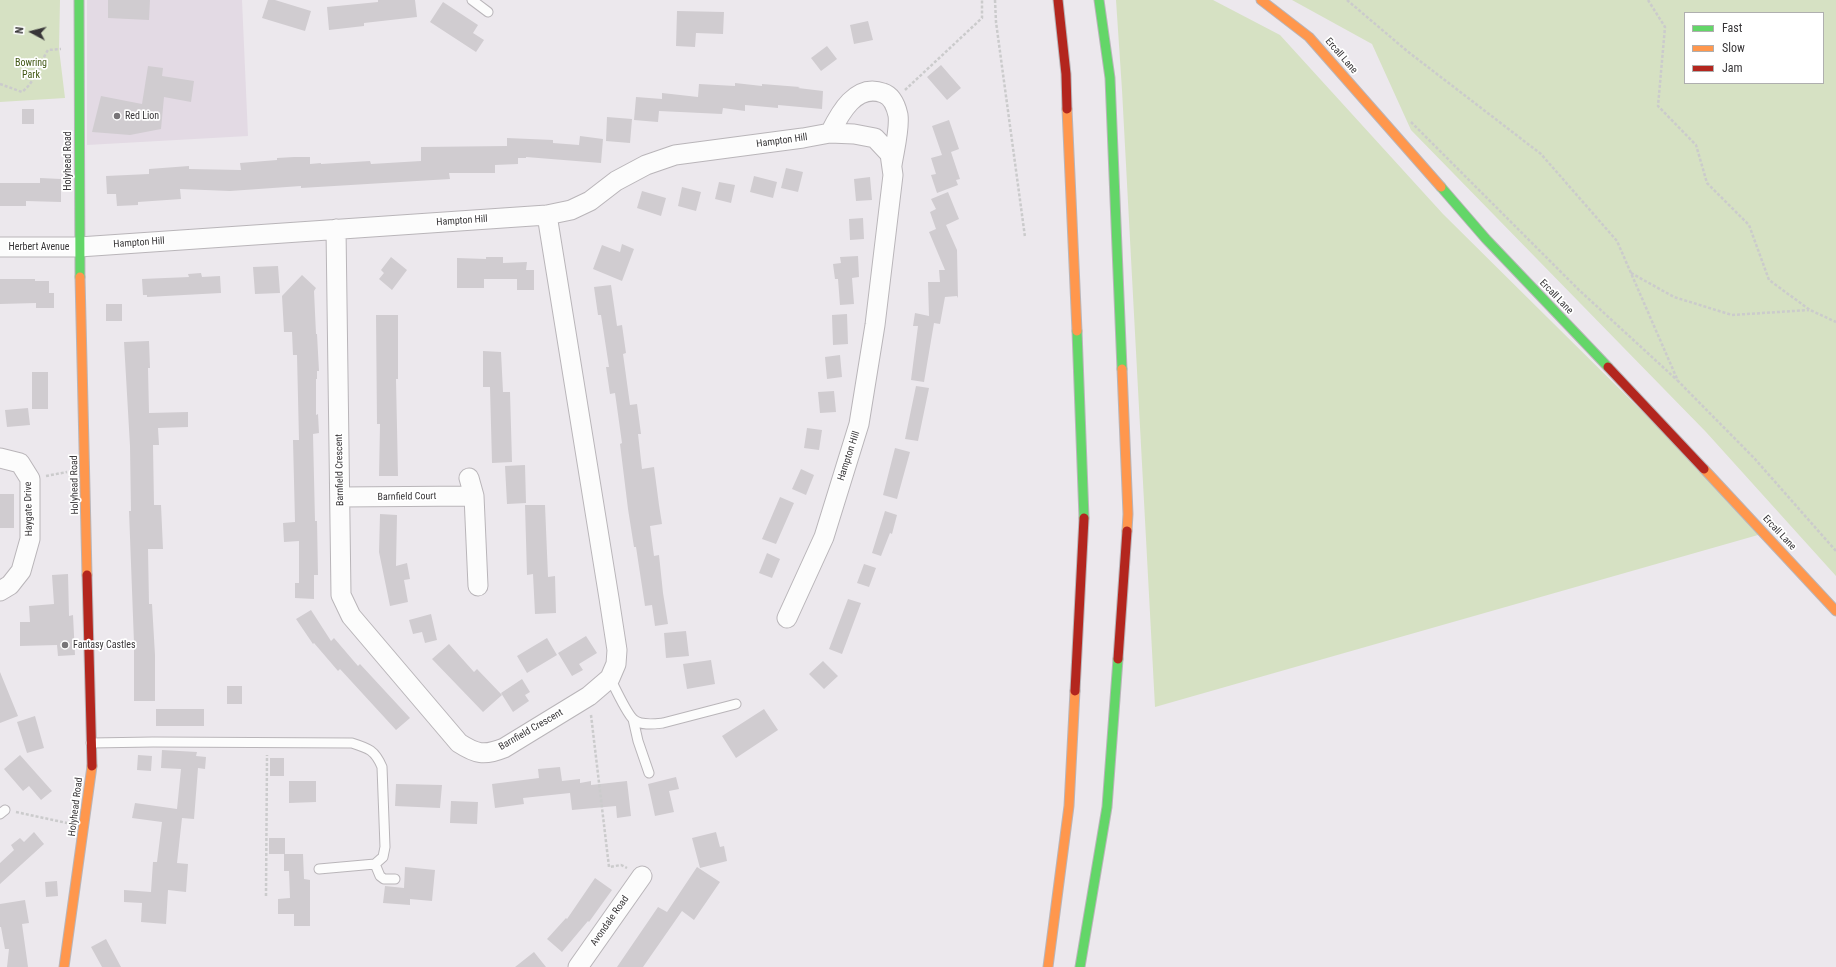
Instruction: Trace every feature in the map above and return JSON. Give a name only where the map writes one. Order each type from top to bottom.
[{"type":"main road","name":"Holyhead Road","points":[[64,967],[86,825],[92,771],[79,247],[79,0]]},
{"type":"main road","points":[[1048,967],[1069,806],[1084,509],[1066,74],[1058,0]]},
{"type":"main road","points":[[1080,967],[1107,807],[1128,514],[1110,78],[1098,0]]},
{"type":"main road","name":"Ercall Lane","points":[[1261,0],[1309,37],[1486,239],[1765,532],[1836,611]]},
{"type":"street","points":[[830,133],[839,115],[858,94],[876,90],[886,94],[893,100]]},
{"type":"street","name":"Hampton Hill","points":[[892,165],[898,117],[893,100]]},
{"type":"street","name":"Hampton Hill","points":[[79,247],[547,215],[571,210],[590,201],[616,181],[646,165],[675,155],[830,133],[854,134],[874,138],[890,154],[893,176],[875,325],[859,424],[824,537],[787,618]]},
{"type":"street","points":[[547,215],[617,650],[616,664],[610,678]]},
{"type":"street","name":"Barnfield Crescent","points":[[336,229],[341,595],[351,616],[459,743],[476,752],[492,753],[504,748],[589,696],[610,678]]},
{"type":"street","name":"Herbert Avenue","points":[[0,247],[79,247]]},
{"type":"street","name":"Haygate Drive","points":[[0,458],[20,463],[30,479],[30,539],[21,571],[10,585],[0,591]]},
{"type":"street","name":"Barnfield Court","points":[[340,498],[471,487],[478,586]]},
{"type":"street","name":"Avondale Road","points":[[578,967],[642,876]]},
{"type":"lane","points":[[472,0],[488,12]]},
{"type":"lane","points":[[610,678],[633,719],[638,741],[649,773]]},
{"type":"lane","points":[[633,719],[651,725],[736,704]]},
{"type":"lane","points":[[91,744],[153,742],[352,743],[368,748],[378,757],[382,767],[385,847],[383,857],[375,864],[319,869]]},
{"type":"lane","points":[[375,864],[380,876],[384,879],[395,879]]},
{"type":"path","points":[[893,100],[982,18],[982,0]]},
{"type":"path","points":[[995,0],[1025,237]]},
{"type":"path","points":[[1347,0],[1407,51],[1541,154],[1617,241],[1678,381]]},
{"type":"path","points":[[1648,0],[1665,27],[1658,106],[1696,146],[1707,183],[1749,225],[1769,280],[1810,310],[1836,322]]},
{"type":"path","points":[[0,84],[22,92],[29,86],[48,50],[79,49]]},
{"type":"path","points":[[1409,120],[1579,290],[1678,381],[1755,459],[1836,551]]},
{"type":"path","points":[[1630,272],[1674,297],[1732,315],[1810,310]]},
{"type":"path","points":[[30,479],[85,469]]},
{"type":"path","points":[[589,696],[609,867],[621,865],[642,876]]},
{"type":"path","points":[[266,896],[267,742]]},
{"type":"path","points":[[3,812],[70,824],[86,825]]},
{"type":"shaded area","points":[[87,0],[242,0],[248,136],[87,145]]},
{"type":"green space","name":"Bowring Park","points":[[0,0],[60,0],[59,49],[65,98],[0,102]]},
{"type":"green space","points":[[1116,0],[1213,0],[1280,35],[1443,214],[1765,533],[1155,707]]},
{"type":"green space","points":[[1292,0],[1836,0],[1836,576],[1706,432],[1411,130],[1372,44]]},
{"type":"building","points":[[108,0],[150,0],[149,20],[108,18]]},
{"type":"building","points":[[268,0],[275,0],[311,11],[305,31],[262,18]]},
{"type":"building","points":[[378,0],[415,0],[417,17],[364,23],[364,26],[329,30],[327,7],[378,2]]},
{"type":"building","points":[[443,2],[478,25],[473,33],[484,40],[476,52],[430,22]]},
{"type":"building","points":[[677,11],[724,12],[723,34],[696,33],[695,47],[676,46]]},
{"type":"building","points":[[868,21],[873,40],[854,44],[850,25]]},
{"type":"building","points":[[827,46],[837,59],[821,71],[811,58]]},
{"type":"building","points":[[941,65],[961,88],[947,100],[927,77]]},
{"type":"building","points":[[148,66],[163,68],[162,76],[194,81],[191,102],[164,97],[161,129],[130,135],[92,132],[101,96],[142,104]]},
{"type":"building","points":[[735,83],[762,86],[762,84],[800,87],[798,88],[823,91],[822,109],[778,105],[778,108],[745,105],[745,111],[723,108],[722,114],[659,111],[658,122],[634,120],[636,97],[662,99],[662,93],[698,97],[699,84],[735,86]]},
{"type":"building","points":[[22,109],[34,109],[34,124],[22,124]]},
{"type":"building","points":[[607,117],[632,119],[630,143],[606,141]]},
{"type":"building","points":[[949,120],[959,149],[951,152],[960,179],[956,180],[958,185],[937,193],[931,175],[936,174],[931,158],[942,155],[932,126]]},
{"type":"building","points":[[580,136],[603,139],[601,163],[526,157],[518,158],[518,164],[495,165],[495,173],[449,173],[450,179],[230,191],[180,189],[181,199],[138,202],[138,205],[117,206],[116,194],[107,194],[106,176],[149,174],[149,169],[189,166],[189,169],[241,170],[240,163],[294,157],[310,157],[310,164],[370,161],[371,164],[421,161],[421,147],[507,146],[507,138],[553,140],[553,143],[579,145]]},
{"type":"building","points":[[786,168],[803,172],[798,192],[781,188]]},
{"type":"building","points":[[754,176],[777,182],[773,198],[750,192]]},
{"type":"building","points":[[870,177],[872,200],[856,201],[854,179]]},
{"type":"building","points":[[40,178],[61,179],[61,202],[26,201],[26,206],[0,206],[0,183],[40,183]]},
{"type":"building","points":[[719,182],[735,185],[731,203],[715,199]]},
{"type":"building","points":[[682,187],[701,192],[696,211],[678,206]]},
{"type":"building","points":[[642,191],[666,198],[661,216],[637,208]]},
{"type":"building","points":[[948,192],[959,219],[946,225],[957,250],[958,298],[957,296],[945,297],[940,324],[934,323],[924,382],[911,380],[918,326],[913,326],[915,313],[929,316],[928,282],[940,282],[939,270],[945,270],[929,232],[936,229],[930,212],[936,209],[931,199]]},
{"type":"building","points":[[863,218],[864,239],[850,240],[849,219]]},
{"type":"building","points":[[622,244],[634,249],[622,281],[593,269],[602,245],[620,252]]},
{"type":"building","points":[[858,256],[859,277],[852,278],[854,304],[840,305],[838,279],[835,279],[833,264],[841,263],[840,257]]},
{"type":"building","points":[[391,257],[407,270],[392,290],[379,279],[384,273],[381,270]]},
{"type":"building","points":[[486,257],[503,257],[503,263],[527,262],[526,270],[534,270],[534,290],[517,290],[517,279],[484,279],[484,288],[457,288],[457,258],[486,259]]},
{"type":"building","points":[[278,266],[280,293],[255,294],[253,267]]},
{"type":"building","points":[[201,273],[202,277],[220,276],[221,293],[147,297],[147,295],[143,295],[142,279],[189,277],[188,274]]},
{"type":"building","points":[[302,275],[316,288],[314,291],[319,371],[317,371],[316,379],[316,415],[318,414],[319,433],[313,434],[318,575],[314,575],[314,599],[295,598],[295,583],[299,583],[299,541],[284,542],[283,523],[295,522],[293,440],[299,440],[297,355],[293,355],[292,332],[284,332],[282,296]]},
{"type":"building","points":[[0,279],[35,279],[35,281],[49,281],[49,293],[54,293],[54,308],[36,308],[36,303],[0,304]]},
{"type":"building","points":[[611,285],[617,326],[622,325],[626,353],[623,354],[630,405],[637,404],[641,434],[638,434],[642,469],[654,467],[662,524],[650,526],[654,556],[659,555],[668,624],[655,626],[652,605],[645,606],[636,547],[634,547],[628,509],[620,444],[622,443],[615,393],[610,394],[606,367],[609,367],[601,315],[598,315],[594,287]]},
{"type":"building","points":[[106,304],[122,304],[122,321],[106,321]]},
{"type":"building","points":[[847,314],[848,344],[833,345],[832,315]]},
{"type":"building","points":[[376,315],[398,315],[398,379],[396,379],[398,476],[379,476],[380,424],[377,424]]},
{"type":"building","points":[[149,341],[149,413],[188,412],[188,427],[158,428],[159,445],[153,445],[154,505],[161,505],[163,549],[148,549],[149,604],[152,604],[155,655],[155,701],[134,701],[134,643],[129,511],[131,511],[130,446],[124,342]]},
{"type":"building","points":[[483,351],[501,352],[503,392],[510,392],[512,462],[492,463],[490,387],[483,387]]},
{"type":"building","points":[[840,355],[842,377],[827,379],[825,357]]},
{"type":"building","points":[[32,372],[48,372],[48,409],[32,409]]},
{"type":"building","points":[[916,386],[929,388],[918,441],[905,439]]},
{"type":"building","points":[[834,391],[836,412],[820,413],[818,392]]},
{"type":"building","points":[[28,408],[30,425],[7,427],[5,410]]},
{"type":"building","points":[[807,428],[822,430],[819,450],[804,448]]},
{"type":"building","points":[[895,448],[910,452],[897,499],[883,495]]},
{"type":"building","points":[[525,465],[526,503],[507,504],[505,466]]},
{"type":"building","points":[[801,469],[814,475],[806,495],[792,489]]},
{"type":"building","points":[[0,494],[14,494],[14,528],[0,528]]},
{"type":"building","points":[[780,497],[794,503],[776,544],[762,539]]},
{"type":"building","points":[[525,505],[545,505],[548,577],[555,576],[556,613],[535,614],[533,574],[527,575]]},
{"type":"building","points":[[885,511],[897,515],[892,534],[890,533],[881,556],[872,553]]},
{"type":"building","points":[[380,514],[397,515],[396,566],[407,563],[410,579],[404,580],[408,602],[390,606],[379,552]]},
{"type":"building","points":[[767,553],[780,559],[772,578],[759,573]]},
{"type":"building","points":[[864,564],[876,568],[869,587],[857,583]]},
{"type":"building","points":[[68,574],[69,616],[73,615],[75,655],[58,656],[57,645],[20,646],[20,622],[30,622],[29,606],[54,604],[52,575]]},
{"type":"building","points":[[848,599],[861,603],[842,654],[829,649]]},
{"type":"building","points":[[311,610],[331,641],[334,638],[358,666],[360,664],[410,718],[396,730],[340,669],[338,671],[314,643],[313,644],[296,619]]},
{"type":"building","points":[[431,614],[437,640],[425,643],[422,632],[413,634],[409,620]]},
{"type":"building","points":[[686,631],[689,656],[666,658],[664,633]]},
{"type":"building","points":[[586,636],[597,653],[579,664],[583,670],[572,676],[558,653]]},
{"type":"building","points":[[547,638],[557,655],[527,673],[517,656]]},
{"type":"building","points":[[449,644],[474,672],[477,669],[502,695],[483,712],[432,659]]},
{"type":"building","points":[[711,660],[715,684],[687,689],[683,664]]},
{"type":"building","points":[[823,661],[838,676],[824,689],[809,674]]},
{"type":"building","points":[[0,672],[18,716],[0,723]]},
{"type":"building","points":[[522,679],[530,692],[525,695],[529,701],[513,712],[501,693]]},
{"type":"building","points":[[227,686],[242,686],[242,704],[227,704]]},
{"type":"building","points":[[156,709],[204,709],[204,726],[156,726]]},
{"type":"building","points":[[764,709],[778,730],[736,758],[722,736]]},
{"type":"building","points":[[35,716],[44,748],[27,753],[17,722]]},
{"type":"building","points":[[162,750],[197,752],[196,756],[206,757],[205,769],[198,768],[194,819],[182,818],[177,863],[188,864],[186,892],[168,890],[166,924],[141,922],[142,903],[124,902],[124,890],[151,892],[153,862],[157,862],[162,822],[132,818],[135,803],[177,809],[181,769],[161,768]]},
{"type":"building","points":[[20,755],[52,791],[41,800],[29,786],[23,791],[4,769]]},
{"type":"building","points":[[138,755],[152,756],[151,771],[137,770]]},
{"type":"building","points":[[270,758],[284,758],[284,776],[270,776]]},
{"type":"building","points":[[560,767],[562,781],[580,779],[580,783],[591,781],[591,785],[627,781],[631,816],[617,818],[616,806],[572,810],[570,793],[523,798],[524,804],[495,808],[492,784],[539,778],[538,769]]},
{"type":"building","points":[[676,777],[679,789],[669,791],[674,812],[655,816],[648,784]]},
{"type":"building","points":[[289,781],[316,781],[316,802],[289,803]]},
{"type":"building","points":[[396,784],[442,785],[440,808],[395,806]]},
{"type":"building","points":[[451,801],[478,802],[477,824],[450,823]]},
{"type":"building","points":[[34,832],[44,844],[0,884],[0,863],[14,850],[11,845],[20,838],[24,842]]},
{"type":"building","points":[[716,832],[720,847],[724,846],[727,861],[700,868],[692,838]]},
{"type":"building","points":[[269,838],[285,838],[285,854],[269,854]]},
{"type":"building","points":[[284,854],[303,854],[304,879],[310,880],[310,926],[294,926],[294,914],[278,914],[278,899],[290,898],[289,871],[284,871]]},
{"type":"building","points":[[405,867],[435,870],[432,901],[410,899],[410,905],[383,903],[385,886],[404,888]]},
{"type":"building","points":[[697,867],[720,882],[694,920],[682,911],[643,967],[617,967],[658,907],[667,912]]},
{"type":"building","points":[[595,878],[612,890],[589,922],[588,921],[562,952],[547,939],[566,918],[567,919]]},
{"type":"building","points":[[57,881],[58,896],[46,897],[45,882]]},
{"type":"building","points":[[25,900],[29,923],[22,924],[28,967],[7,967],[9,949],[5,949],[0,927],[0,904]]},
{"type":"building","points":[[106,939],[121,967],[102,967],[91,947]]},
{"type":"building","points":[[534,952],[546,967],[515,967]]},
{"type":"traffic: fast","points":[[79,0],[80,277]]},
{"type":"traffic: fast","points":[[1099,0],[1110,78],[1122,369]]},
{"type":"traffic: fast","points":[[1441,187],[1486,239],[1608,367]]},
{"type":"traffic: fast","points":[[1077,331],[1084,518]]},
{"type":"traffic: fast","points":[[1080,967],[1107,807],[1118,659]]},
{"type":"traffic: slow","points":[[1261,0],[1309,37],[1441,187]]},
{"type":"traffic: slow","points":[[1067,109],[1077,331]]},
{"type":"traffic: slow","points":[[80,277],[87,575]]},
{"type":"traffic: slow","points":[[1122,369],[1128,514],[1127,531]]},
{"type":"traffic: slow","points":[[1704,469],[1836,611]]},
{"type":"traffic: slow","points":[[1048,967],[1069,806],[1075,691]]},
{"type":"traffic: slow","points":[[64,967],[92,766]]},
{"type":"traffic: jam","points":[[1058,0],[1066,74],[1067,109]]},
{"type":"traffic: jam","points":[[1608,367],[1704,469]]},
{"type":"traffic: jam","points":[[1075,691],[1084,518]]},
{"type":"traffic: jam","points":[[1118,659],[1127,531]]},
{"type":"traffic: jam","points":[[87,575],[92,766]]},
{"type":"place","name":"Red Lion","points":[[117,116]]},
{"type":"place","name":"Fantasy Castles","points":[[65,645]]}]
